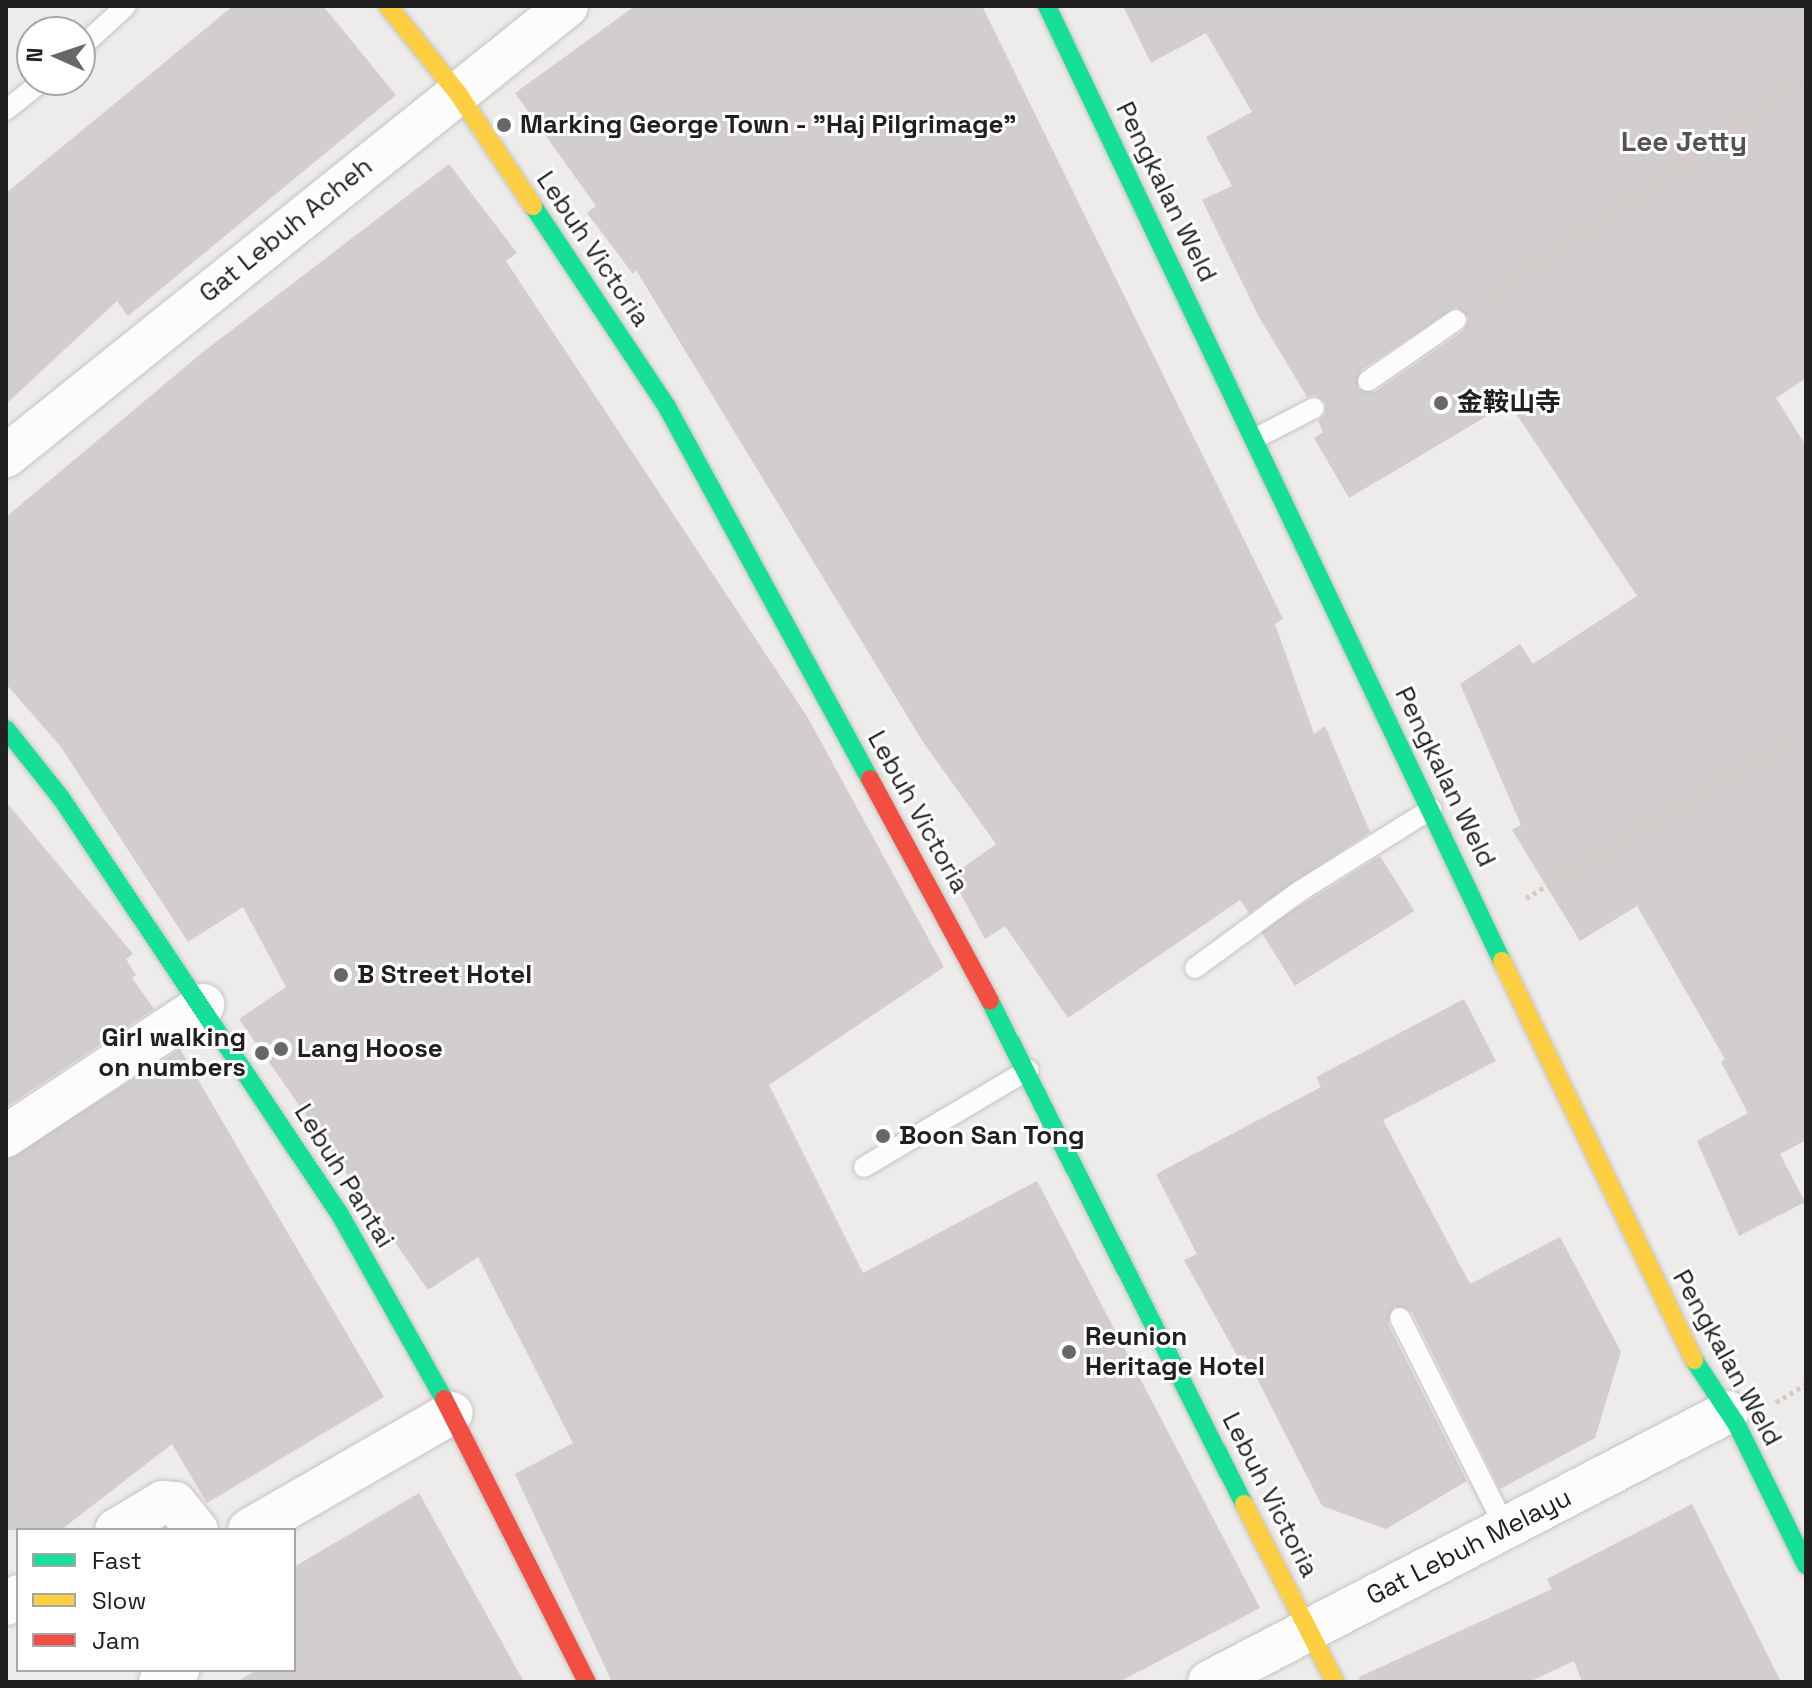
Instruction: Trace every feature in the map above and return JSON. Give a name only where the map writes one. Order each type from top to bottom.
[{"type":"street","name":"Lebuh Victoria","points":[[388,6],[457,92],[667,407],[1028,1070],[1057,1137],[1335,1682]]},
{"type":"street","name":"Gat Lebuh Acheh","points":[[6,456],[567,6]]},
{"type":"street","name":"Pengkalan Weld","points":[[1047,6],[1486,921],[1684,1344],[1728,1412],[1806,1565]]},
{"type":"street","name":"Lebuh Pantai","points":[[6,729],[61,798],[203,1005],[338,1211],[452,1413],[587,1682]]},
{"type":"street","points":[[6,1136],[203,1005]]},
{"type":"street","name":"Gat Lebuh Melayu","points":[[1209,1682],[1728,1412]]},
{"type":"street","points":[[252,1528],[452,1413]]},
{"type":"street","points":[[119,1528],[163,1502],[175,1503],[195,1528]]},
{"type":"lane","points":[[96,33],[126,6]]},
{"type":"lane","points":[[6,110],[24,96]]},
{"type":"lane","points":[[1368,381],[1456,320]]},
{"type":"lane","points":[[1256,438],[1314,408]]},
{"type":"lane","points":[[1195,968],[1300,891],[1431,809]]},
{"type":"lane","points":[[864,1167],[1028,1070]]},
{"type":"lane","points":[[1400,1318],[1506,1529]]},
{"type":"path","points":[[1456,320],[1806,79]]},
{"type":"path","points":[[1486,921],[1642,833],[1806,730]]},
{"type":"building","points":[[233,6],[323,6],[396,95],[128,316],[117,301],[6,404],[6,193]]},
{"type":"building","points":[[635,6],[982,6],[1283,619],[1275,624],[1314,734],[1325,726],[1370,832],[1249,913],[1240,900],[1068,1018],[1005,926],[985,939],[951,876],[996,844],[923,742],[636,270],[633,274],[587,213],[596,206],[515,93]]},
{"type":"building","points":[[1123,6],[1806,6],[1806,378],[1776,398],[1806,446],[1806,1140],[1780,1154],[1805,1202],[1739,1236],[1697,1141],[1748,1113],[1721,1062],[1725,1059],[1637,906],[1580,941],[1512,830],[1521,825],[1460,684],[1520,644],[1533,664],[1637,596],[1509,403],[1349,498],[1314,438],[1323,432],[1318,421],[1325,414],[1326,403],[1315,395],[1307,397],[1259,317],[1202,200],[1232,186],[1206,137],[1252,112],[1206,33],[1151,63]],"holes":[[[1456,307],[1469,318],[1463,331],[1375,392],[1358,389],[1361,370]]]},
{"type":"building","points":[[449,164],[517,253],[506,261],[808,718],[944,967],[769,1085],[863,1273],[1037,1181],[1260,1608],[1119,1682],[612,1682],[515,1474],[573,1443],[478,1257],[428,1290],[239,1019],[286,987],[243,907],[188,942],[61,747],[6,684],[6,517],[203,352]]},
{"type":"building","points":[[6,802],[133,954],[126,959],[136,975],[132,978],[154,1009],[6,1107]]},
{"type":"building","points":[[1380,856],[1414,911],[1295,986],[1260,931]]},
{"type":"building","points":[[1464,999],[1496,1061],[1383,1120],[1470,1284],[1560,1237],[1621,1352],[1595,1438],[1500,1489],[1412,1312],[1394,1307],[1388,1324],[1467,1481],[1386,1529],[1322,1506],[1245,1355],[1239,1359],[1184,1260],[1197,1254],[1156,1174],[1321,1087],[1316,1077]]},
{"type":"building","points":[[180,1049],[384,1397],[207,1503],[172,1444],[64,1528],[6,1530],[6,1160]]},
{"type":"building","points":[[419,1493],[524,1682],[236,1682],[254,1672],[296,1672],[296,1566]]},
{"type":"building","points":[[1692,1504],[1781,1682],[1582,1682],[1574,1661],[1529,1682],[1360,1682],[1359,1677],[1552,1589],[1547,1579]]},
{"type":"traffic: fast","points":[[1047,6],[1502,961]]},
{"type":"traffic: fast","points":[[533,206],[667,407],[870,779]]},
{"type":"traffic: fast","points":[[6,729],[61,798],[338,1211],[444,1399]]},
{"type":"traffic: fast","points":[[990,1001],[1244,1504]]},
{"type":"traffic: fast","points":[[1694,1360],[1737,1425],[1806,1565]]},
{"type":"traffic: slow","points":[[388,6],[457,92],[533,206]]},
{"type":"traffic: slow","points":[[1502,961],[1694,1360]]},
{"type":"traffic: slow","points":[[1244,1504],[1335,1682]]},
{"type":"traffic: jam","points":[[870,779],[990,1001]]},
{"type":"traffic: jam","points":[[444,1399],[587,1682]]},
{"type":"place","name":"Marking George Town - \"Haj Pilgrimage\"","points":[[504,125]]},
{"type":"place","name":"金鞍山寺","points":[[1441,403]]},
{"type":"place","name":"B Street Hotel","points":[[341,975]]},
{"type":"place","name":"Lang Hoose","points":[[281,1049]]},
{"type":"place","name":"Girl walking on numbers","points":[[262,1053]]},
{"type":"place","name":"Boon San Tong","points":[[883,1136]]},
{"type":"place","name":"Reunion Heritage Hotel","points":[[1069,1352]]},
{"type":"district","name":"Lee Jetty","points":[[1684,141]]}]
